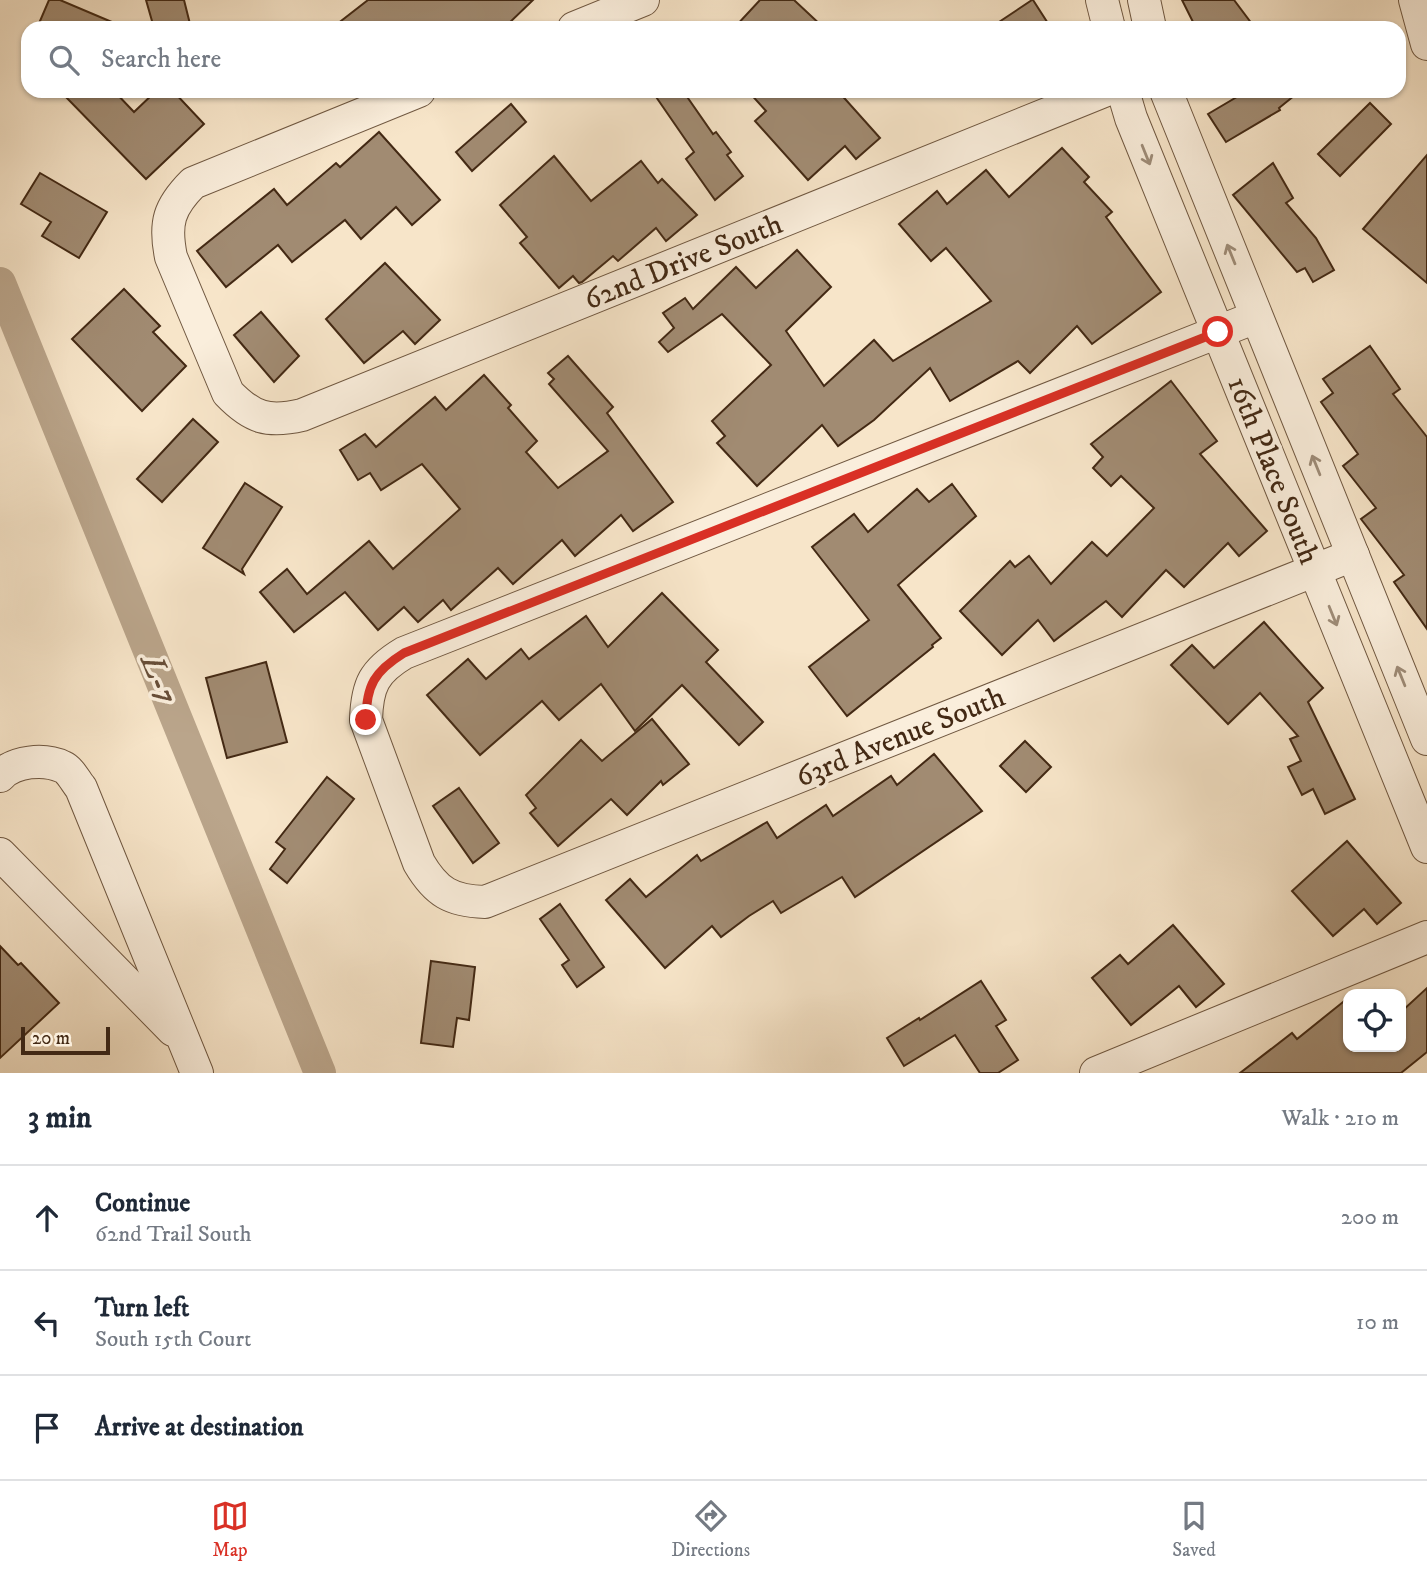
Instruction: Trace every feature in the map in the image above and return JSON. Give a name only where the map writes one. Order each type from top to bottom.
[{"type":"street","points":[[591,21],[643,0]]},
{"type":"street","points":[[1102,0],[1107,21]]},
{"type":"street","points":[[1144,0],[1148,21]]},
{"type":"street","points":[[1415,0],[1427,44]]},
{"type":"street","name":"62nd Drive South","points":[[402,98],[194,183],[179,197],[169,215],[167,236],[171,257],[228,393],[243,408],[261,418],[281,420],[302,415],[1087,98]]},
{"type":"street","name":"16th Place South","points":[[1125,98],[1427,847]]},
{"type":"street","name":"16th Place South","points":[[1169,98],[1427,739]]},
{"type":"street","points":[[1218,332],[1256,317]]},
{"type":"street","name":"63rd Avenue South","points":[[1218,332],[404,653],[386,664],[373,680],[366,699],[366,720],[419,863],[429,881],[445,894],[464,902],[485,902],[1353,555]]},
{"type":"street","points":[[0,776],[5,771],[35,761],[64,767],[81,788],[197,1073]]},
{"type":"street","points":[[0,854],[184,1041]]},
{"type":"street","points":[[1096,1073],[1427,937]]},
{"type":"building","points":[[49,0],[60,0],[110,21],[40,21]]},
{"type":"building","points":[[146,0],[184,0],[189,21],[152,21]]},
{"type":"building","points":[[368,0],[533,0],[511,21],[341,21]]},
{"type":"building","points":[[760,0],[794,0],[816,21],[740,21]]},
{"type":"building","points":[[1032,0],[1046,21],[1000,21]]},
{"type":"building","points":[[1182,0],[1234,0],[1250,21],[1192,21]]},
{"type":"building","points":[[67,98],[121,98],[134,112],[149,98],[180,98],[204,124],[146,179]]},
{"type":"building","points":[[657,98],[688,98],[713,134],[716,132],[731,152],[727,155],[743,176],[715,200],[686,159],[694,152]]},
{"type":"building","points":[[754,98],[844,98],[880,138],[856,159],[845,146],[808,180],[755,121],[766,111]]},
{"type":"building","points":[[1235,98],[1291,98],[1279,108],[1280,110],[1226,142],[1208,114]]},
{"type":"building","points":[[1370,103],[1391,124],[1340,176],[1318,154]]},
{"type":"building","points":[[511,104],[526,122],[472,171],[456,152]]},
{"type":"building","points":[[379,132],[440,200],[412,225],[396,207],[361,239],[345,220],[292,262],[278,245],[226,287],[197,251],[274,189],[287,205],[336,163],[340,167]]},
{"type":"building","points":[[1062,148],[1089,177],[1084,182],[1112,212],[1106,217],[1161,292],[1092,344],[1077,326],[1030,373],[1018,361],[950,401],[930,368],[874,420],[838,446],[822,425],[757,486],[717,443],[725,436],[712,421],[771,365],[722,314],[668,352],[659,342],[674,328],[663,313],[685,298],[693,309],[736,267],[756,288],[797,250],[831,287],[786,331],[824,386],[874,340],[893,361],[991,301],[946,248],[931,261],[899,224],[937,191],[947,204],[986,170],[1009,197]]},
{"type":"building","points":[[1427,155],[1427,283],[1363,229]]},
{"type":"building","points":[[554,156],[591,201],[641,161],[658,183],[662,179],[697,215],[666,241],[656,228],[618,261],[613,256],[582,282],[579,283],[573,276],[559,288],[520,243],[527,237],[500,205]]},
{"type":"building","points":[[1273,163],[1293,198],[1286,203],[1316,238],[1334,270],[1313,282],[1305,268],[1297,272],[1233,195]]},
{"type":"building","points":[[40,173],[107,212],[79,258],[42,236],[51,222],[21,204]]},
{"type":"building","points":[[385,263],[440,320],[415,344],[403,331],[364,363],[326,319]]},
{"type":"building","points":[[124,289],[160,326],[153,332],[186,366],[142,411],[72,339]]},
{"type":"building","points":[[261,312],[299,356],[274,382],[234,335]]},
{"type":"building","points":[[1370,346],[1400,389],[1393,394],[1427,437],[1427,629],[1394,582],[1404,575],[1361,519],[1376,508],[1343,466],[1358,454],[1321,402],[1333,393],[1323,379]]},
{"type":"building","points":[[568,356],[613,407],[607,413],[673,502],[633,531],[621,515],[575,556],[562,540],[513,584],[498,568],[451,610],[443,600],[418,622],[404,607],[378,630],[345,592],[294,632],[260,592],[287,569],[307,594],[369,541],[393,569],[460,509],[422,464],[381,490],[370,473],[358,480],[340,450],[365,434],[376,447],[435,397],[446,410],[484,375],[511,405],[508,408],[537,441],[526,452],[558,488],[608,451],[549,384],[554,379],[548,373]]},
{"type":"building","points":[[1171,381],[1217,441],[1200,454],[1267,531],[1239,556],[1228,543],[1184,587],[1166,570],[1122,617],[1106,601],[1054,641],[1038,620],[1002,655],[960,611],[1010,561],[1015,567],[1029,556],[1051,584],[1092,542],[1107,556],[1154,508],[1121,476],[1111,486],[1093,468],[1103,457],[1091,444]]},
{"type":"building","points":[[193,419],[218,442],[162,502],[137,479]]},
{"type":"building","points":[[245,483],[282,507],[242,569],[244,574],[203,548]]},
{"type":"building","points":[[952,484],[976,516],[898,585],[941,638],[847,716],[809,667],[869,620],[812,547],[854,514],[868,532],[917,489],[929,502]]},
{"type":"building","points":[[662,593],[718,650],[706,662],[763,722],[739,745],[682,685],[635,731],[601,684],[559,720],[542,701],[480,755],[427,695],[468,659],[486,679],[521,649],[529,659],[586,616],[608,647]]},
{"type":"building","points":[[1264,622],[1323,688],[1308,702],[1355,799],[1325,814],[1313,789],[1302,795],[1288,767],[1301,761],[1290,739],[1298,736],[1260,693],[1228,724],[1171,665],[1192,645],[1214,668]]},
{"type":"building","points":[[266,662],[287,742],[227,758],[206,678]]},
{"type":"building","points":[[652,719],[689,764],[663,785],[661,781],[627,815],[611,799],[558,846],[530,813],[536,808],[526,795],[581,740],[602,761]]},
{"type":"building","points":[[1025,741],[1051,767],[1026,792],[1000,766]]},
{"type":"building","points":[[934,754],[982,811],[855,897],[842,877],[781,913],[773,901],[721,937],[712,926],[665,968],[606,900],[630,879],[646,897],[697,855],[701,861],[767,822],[777,838],[826,805],[833,816],[891,776],[897,785]]},
{"type":"building","points":[[327,777],[354,799],[287,883],[270,869],[285,849],[276,842]]},
{"type":"building","points":[[459,788],[499,843],[473,863],[433,806]]},
{"type":"building","points":[[1347,841],[1401,903],[1377,924],[1364,909],[1333,936],[1292,891]]},
{"type":"building","points":[[560,904],[604,967],[577,987],[562,965],[569,960],[540,919]]},
{"type":"building","points":[[1173,925],[1224,984],[1196,1007],[1179,986],[1131,1025],[1092,978],[1120,955],[1128,964]]},
{"type":"building","points":[[0,946],[18,965],[21,963],[59,1003],[0,1058]]},
{"type":"building","points":[[431,961],[475,967],[469,1020],[457,1018],[453,1047],[421,1043]]},
{"type":"building","points":[[981,981],[1006,1020],[996,1026],[1018,1060],[998,1073],[980,1073],[955,1035],[904,1066],[887,1038]]},
{"type":"building","points":[[1427,988],[1427,1052],[1401,1073],[1240,1073],[1292,1033],[1297,1039],[1343,1002],[1343,1052],[1406,1052],[1406,1007]]},
{"type":"waterway","name":"L-7","points":[[0,283],[320,1073]]},
{"type":"route","points":[[366,720],[366,699],[373,680],[386,664],[404,653],[1218,332]]}]
